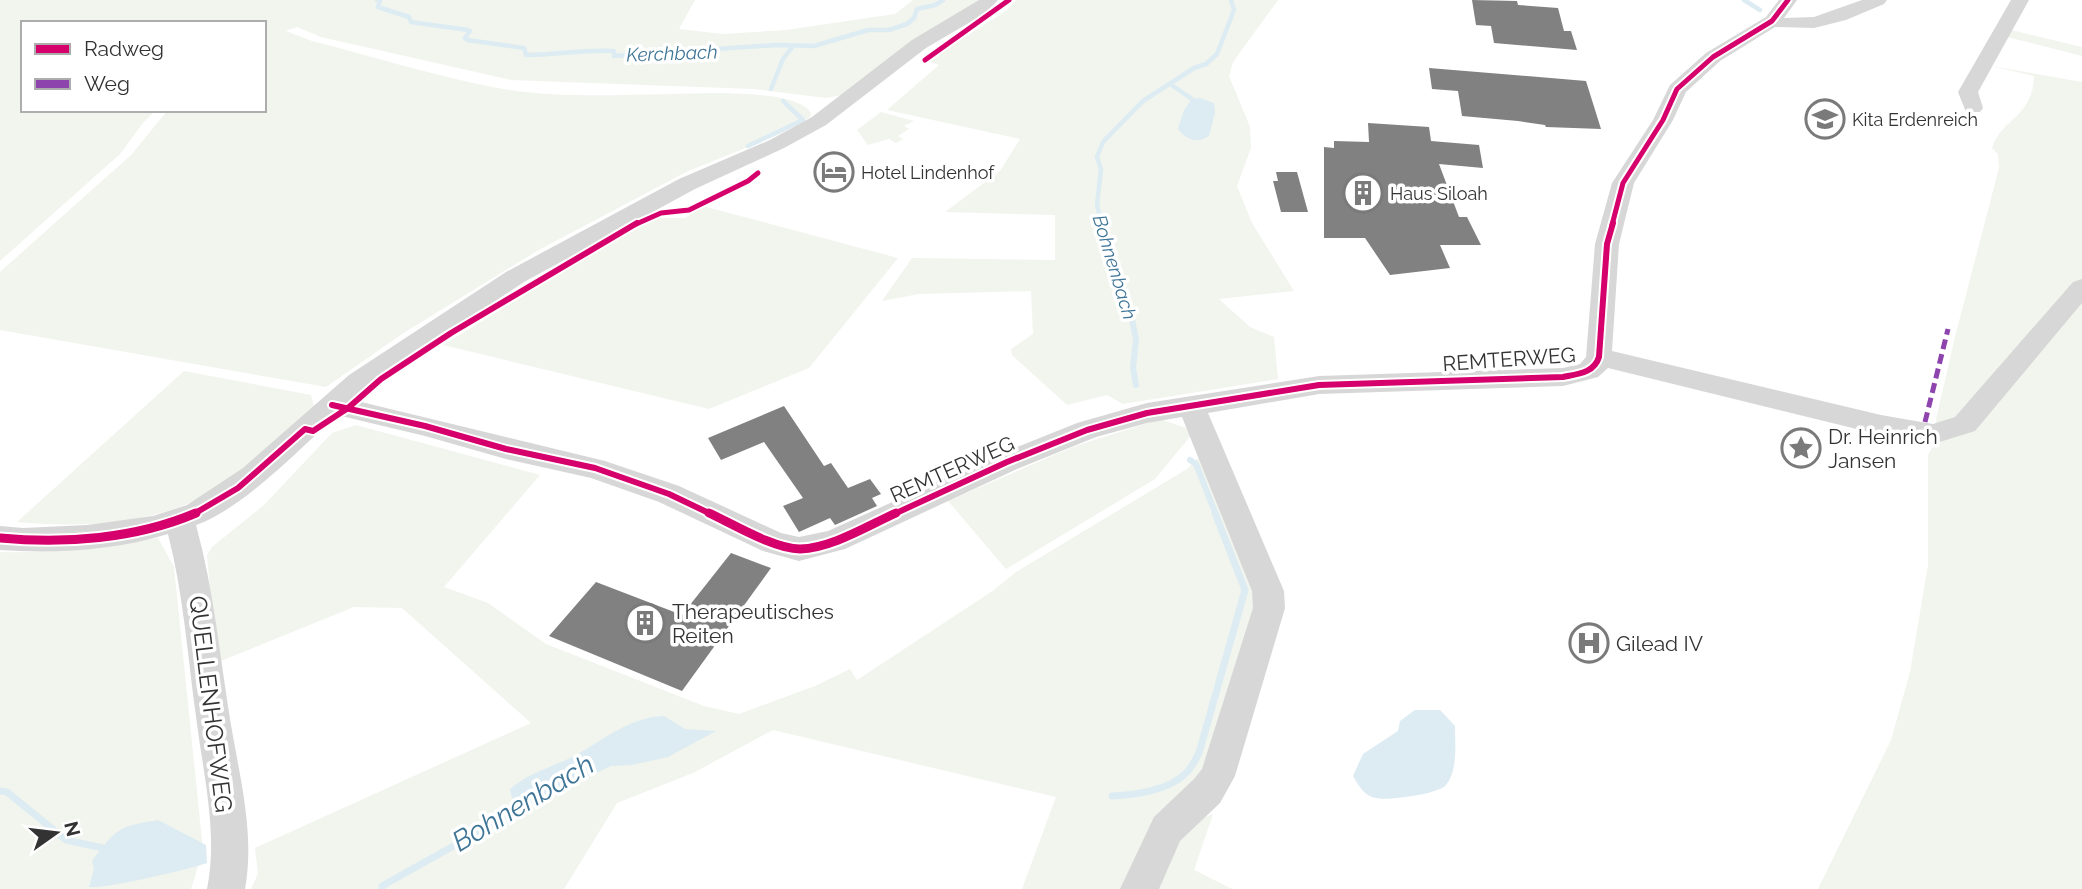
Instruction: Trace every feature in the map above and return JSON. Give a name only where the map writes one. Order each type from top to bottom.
[{"type":"street","points":[[0,537],[23,540],[87,537],[153,527],[180,520],[217,502],[253,475],[358,381],[515,277],[687,184],[777,144],[819,121],[919,44],[978,10],[989,0]]},
{"type":"street","points":[[1599,356],[1607,244],[1623,183],[1663,120],[1676,89],[1713,57],[1772,21],[1788,0]]},
{"type":"street","points":[[1772,21],[1790,25],[1816,24],[1878,0]]},
{"type":"street","points":[[1973,108],[1968,92],[2020,0]]},
{"type":"street","name":"REMTERWEG","points":[[332,405],[425,426],[506,449],[595,468],[669,494],[774,543],[799,549],[834,541],[1007,462],[1087,430],[1132,417],[1191,405],[1330,384],[1563,377],[1589,371],[1597,364],[1599,356],[1914,433],[1933,434],[1965,424],[2082,287]]},
{"type":"street","points":[[1139,889],[1167,829],[1207,790],[1217,776],[1269,608],[1264,575],[1191,405]]},
{"type":"street","name":"QUELLENHOFWEG","points":[[180,520],[195,576],[222,778],[229,859],[226,889]]},
{"type":"shaded area","points":[[0,0],[695,0],[679,29],[722,34],[786,30],[895,14],[913,0],[982,0],[842,95],[826,98],[754,89],[511,80],[321,37],[297,27],[286,31],[312,41],[422,70],[510,90],[580,95],[747,94],[787,99],[802,105],[811,113],[810,117],[780,134],[686,172],[537,251],[402,334],[326,387],[0,330],[0,272],[131,155],[166,112],[266,112],[266,21],[21,21],[21,112],[154,112],[120,154],[0,261]]},
{"type":"shaded area","points":[[1016,0],[1278,0],[1233,62],[1229,76],[1250,127],[1251,148],[1237,186],[1252,223],[1294,291],[1219,299],[1250,327],[1274,337],[1278,379],[1123,404],[1107,395],[1067,405],[1012,355],[1011,349],[1033,334],[1031,291],[919,294],[882,301],[912,258],[1055,260],[1055,215],[945,212],[1000,171],[1020,139],[887,110],[939,65],[928,61],[1007,10]]},
{"type":"shaded area","points":[[2011,30],[2082,47],[2082,56],[2007,37]]},
{"type":"shaded area","points":[[1991,66],[2082,82],[2082,889],[1818,889],[1891,740],[1910,672],[1928,565],[1928,455],[1934,444],[1936,419],[1956,333],[1999,168],[1998,154],[1992,148],[2003,130],[2028,101],[2034,76]]},
{"type":"shaded area","points":[[881,112],[914,121],[904,126],[909,129],[898,136],[903,139],[896,143],[889,139],[868,145],[857,130]]},
{"type":"shaded area","points":[[703,206],[898,258],[809,368],[709,409],[443,345],[637,227],[659,218],[685,218]]},
{"type":"shaded area","points":[[184,371],[311,395],[314,407],[235,476],[206,495],[184,505],[162,513],[114,522],[65,525],[17,522]]},
{"type":"shaded area","points":[[1160,419],[1186,428],[1192,434],[1155,479],[1006,569],[948,501],[1073,447]]},
{"type":"shaded area","points":[[356,425],[540,475],[444,587],[488,603],[546,644],[704,706],[739,714],[815,686],[850,669],[857,680],[994,590],[1016,572],[1187,469],[1203,453],[1260,608],[1220,757],[1131,889],[1022,889],[1056,797],[773,730],[693,773],[617,803],[564,889],[251,889],[258,874],[255,848],[531,723],[402,608],[354,607],[216,663],[207,555],[212,547],[264,505],[332,433]]},
{"type":"shaded area","points":[[158,538],[174,567],[203,850],[191,889],[0,889],[0,552],[59,551]]},
{"type":"shaded area","points":[[1213,814],[1194,870],[1232,889],[1154,889],[1188,824]]},
{"type":"water","points":[[1200,98],[1214,103],[1215,113],[1209,136],[1196,140],[1185,136],[1178,129],[1184,110],[1192,99]]},
{"type":"water","points":[[1415,710],[1440,710],[1455,726],[1455,757],[1450,779],[1441,788],[1424,794],[1391,798],[1368,795],[1353,776],[1363,754],[1398,731],[1400,721]]},
{"type":"water","points":[[664,716],[685,729],[716,731],[668,757],[632,765],[611,766],[515,811],[510,789],[517,783],[574,756],[617,730],[639,720]]},
{"type":"water","points":[[158,820],[206,845],[207,863],[128,882],[89,887],[94,869],[92,861],[113,836],[133,825]]},
{"type":"building","points":[[1472,0],[1517,1],[1518,5],[1558,8],[1564,31],[1571,31],[1577,50],[1494,43],[1491,26],[1476,25]]},
{"type":"building","points":[[1429,68],[1586,81],[1601,129],[1546,127],[1518,121],[1462,116],[1458,91],[1432,89]]},
{"type":"building","name":"Haus Siloah","points":[[1368,123],[1429,127],[1431,141],[1479,145],[1483,168],[1439,164],[1459,217],[1467,217],[1481,245],[1440,245],[1450,268],[1390,275],[1365,238],[1324,238],[1324,147],[1334,148],[1334,141],[1369,142]]},
{"type":"building","points":[[1276,172],[1297,172],[1308,212],[1281,212],[1273,181],[1278,181]]},
{"type":"building","points":[[784,406],[824,466],[831,463],[848,488],[870,479],[881,494],[872,498],[877,506],[835,525],[830,518],[799,532],[783,506],[803,498],[764,442],[721,460],[708,438]]},
{"type":"building","name":"Therapeutisches Reiten","points":[[731,553],[771,568],[682,691],[549,636],[596,582],[682,615]]},
{"type":"waterway","name":"Kerchbach","points":[[377,0],[380,1],[378,7],[409,17],[411,22],[468,30],[470,31],[465,38],[467,40],[524,48],[526,55],[614,51],[614,56],[776,45],[814,46],[868,30],[889,30],[907,24],[914,18],[917,9],[935,5],[943,0]]},
{"type":"waterway","name":"Bohnenbach","points":[[1102,225],[1097,205],[1101,169],[1097,157],[1103,142],[1143,101],[1194,68],[1206,64],[1217,54],[1234,10],[1231,0]]},
{"type":"waterway","name":"Bohnenbach","points":[[1744,0],[1760,10]]},
{"type":"waterway","points":[[771,89],[783,59],[793,46]]},
{"type":"waterway","points":[[1170,84],[1192,99]]},
{"type":"waterway","points":[[748,146],[803,120],[783,101]]},
{"type":"waterway","name":"Bohnenbach","points":[[1101,223],[1109,254],[1128,300],[1136,339],[1133,368],[1136,385]]},
{"type":"waterway","name":"Bohnenbach","points":[[1190,460],[1196,464],[1216,515]]},
{"type":"waterway","name":"Bohnenbach","points":[[1112,796],[1142,793],[1172,783],[1189,770],[1199,753],[1245,590],[1215,513]]},
{"type":"waterway","name":"Bohnenbach","points":[[0,791],[7,792],[66,840],[103,848],[108,852]]},
{"type":"waterway","name":"Bohnenbach","points":[[382,889],[382,886],[521,808]]},
{"type":"marked path","points":[[1925,422],[1948,329]]},
{"type":"cycle path","points":[[925,60],[1009,0]]},
{"type":"cycle path","points":[[332,405],[425,426],[506,449],[595,468],[669,494],[774,543],[799,549],[834,541],[1007,462],[1087,430],[1147,413],[1319,385],[1563,377],[1589,371],[1597,364],[1599,357],[1607,244],[1623,183],[1663,120],[1677,89],[1713,57],[1772,21],[1788,0]]},
{"type":"cycle path","points":[[0,538],[51,540],[110,535],[167,523],[214,504],[250,478],[305,429],[313,431],[348,408],[381,379],[451,333],[635,224],[661,213],[689,210],[748,181],[758,173]]},
{"type":"place","name":"Kita Erdenreich","points":[[1825,119]]},
{"type":"place","name":"Hotel Lindenhof","points":[[834,172]]},
{"type":"place","name":"Haus Siloah","points":[[1363,193]]},
{"type":"place","name":"Dr. Heinrich Jansen","points":[[1801,448]]},
{"type":"place","name":"Therapeutisches Reiten","points":[[645,623]]},
{"type":"place","name":"Gilead IV","points":[[1589,643]]}]
